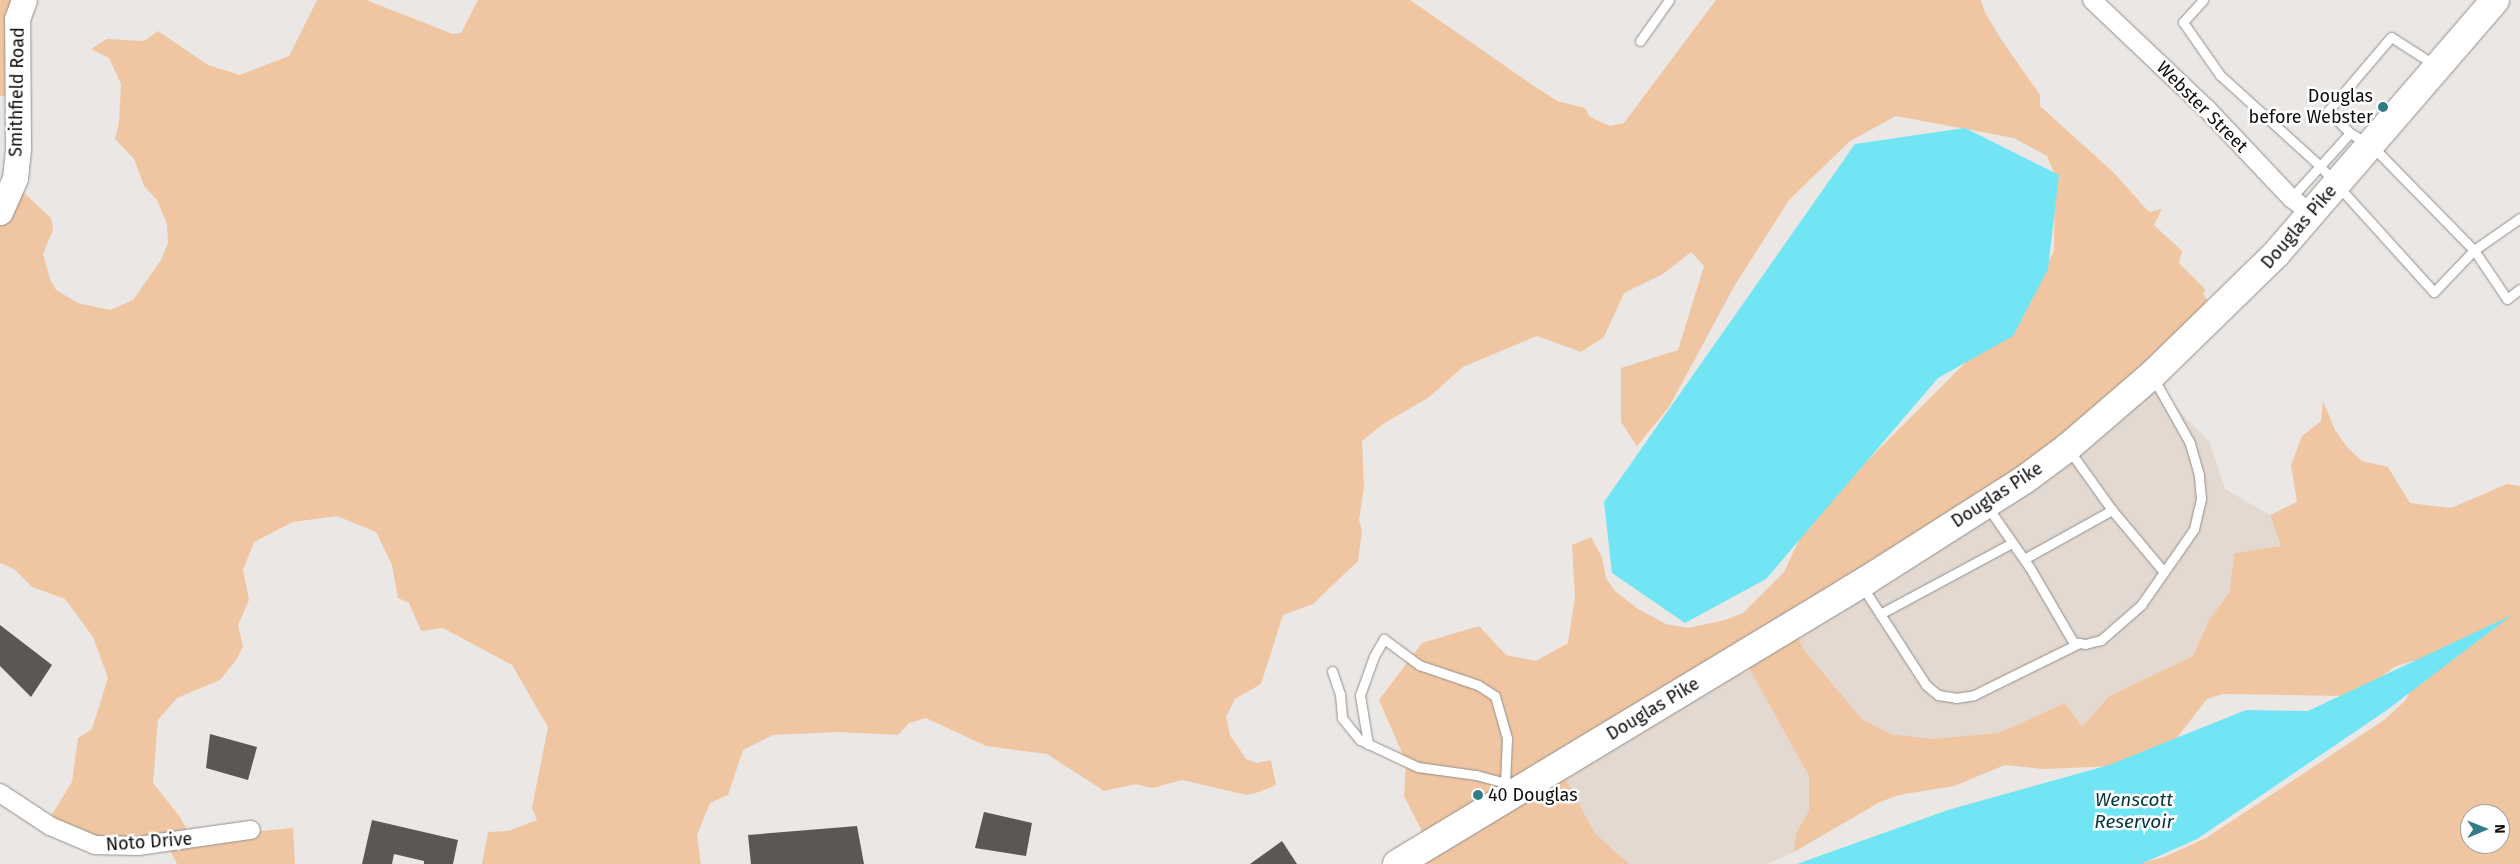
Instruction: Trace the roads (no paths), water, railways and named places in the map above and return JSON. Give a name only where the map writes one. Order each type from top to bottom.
[{"type":"main road","name":"Douglas Pike","points":[[1397,864],[1514,785],[1860,584],[1986,504],[2068,448],[2152,375],[2236,296],[2301,206],[2361,139],[2436,67],[2491,3]]},
{"type":"street","name":"Smithfield Road","points":[[2,204],[14,178],[18,148],[17,19],[24,0]]},
{"type":"street","name":"Webster Street","points":[[2092,0],[2206,108],[2301,206]]},
{"type":"street","name":"Noto Drive","points":[[0,793],[50,826],[95,845],[114,847],[168,843],[251,830]]},
{"type":"lane","points":[[1640,41],[1669,0]]},
{"type":"lane","points":[[2203,0],[2183,22],[2214,67],[2328,175],[2434,292],[2474,250],[2520,218]]},
{"type":"lane","points":[[2436,67],[2391,37],[2328,111],[2361,139],[2474,250],[2507,299],[2520,289]]},
{"type":"lane","points":[[1986,504],[2024,559],[2073,642],[2101,640],[2141,605],[2194,529],[2200,499],[2199,475],[2190,443],[2152,375]]},
{"type":"lane","points":[[2068,448],[2112,510],[2164,572]]},
{"type":"lane","points":[[2024,559],[2112,510]]},
{"type":"lane","points":[[1880,614],[2012,542]]},
{"type":"lane","points":[[1860,584],[1926,685],[1938,695],[1956,698],[1974,695],[2079,643]]},
{"type":"lane","points":[[1332,671],[1340,694],[1342,718],[1360,740],[1368,744],[1418,767],[1476,775],[1514,785],[1507,738],[1495,696],[1478,685],[1420,665],[1384,639],[1374,656],[1360,695],[1368,744]]},
{"type":"water","points":[[1965,128],[2059,175],[2048,269],[2013,336],[1938,378],[1766,579],[1685,623],[1612,573],[1604,502],[1855,144]]},
{"type":"water","name":"Wenscott Reservoir","points":[[2512,615],[2387,710],[2197,839],[2141,864],[1797,864],[1948,810],[2109,765],[2246,710],[2308,711]]},
{"type":"place","name":"Douglas before Webster","points":[[2383,107]]},
{"type":"place","name":"40 Douglas","points":[[1478,795]]}]
